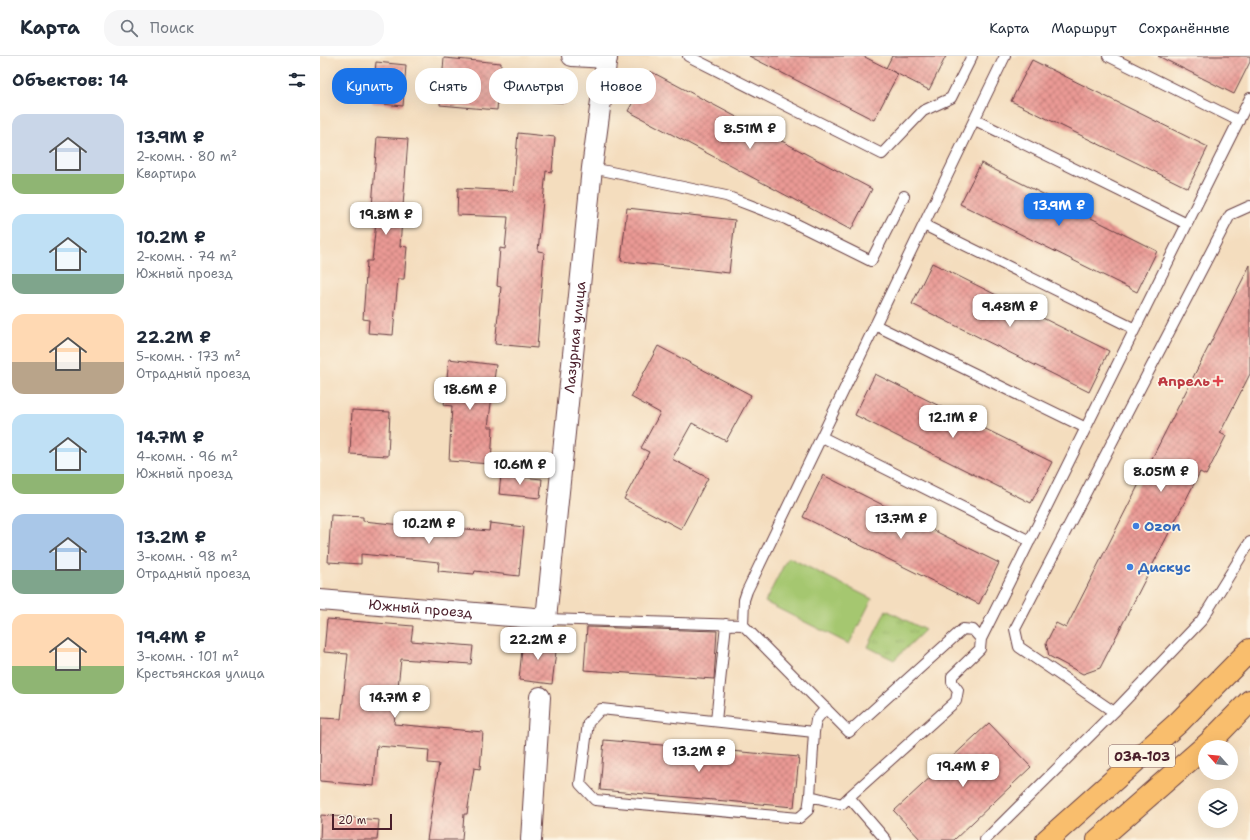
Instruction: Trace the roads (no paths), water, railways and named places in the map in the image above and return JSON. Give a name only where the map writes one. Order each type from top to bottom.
[{"type":"main road","name":"03А-103","points":[[1047,840],[1179,722],[1250,650]]},
{"type":"main road","name":"03А-103","points":[[1098,840],[1210,742],[1250,701]]},
{"type":"street","points":[[572,56],[607,57]]},
{"type":"street","name":"Лазурная улица","points":[[546,619],[592,168],[607,57]]},
{"type":"street","name":"Южный проезд","points":[[320,600],[546,619]]},
{"type":"street","points":[[531,840],[540,697]]},
{"type":"lane","points":[[688,56],[882,154],[923,111],[951,98],[972,56]]},
{"type":"lane","points":[[743,625],[744,600],[747,591],[1006,56]]},
{"type":"lane","points":[[1108,56],[1239,121]]},
{"type":"lane","points":[[810,796],[842,804],[956,701],[958,690],[952,682],[952,676],[980,649],[981,639],[1250,98]]},
{"type":"lane","points":[[974,120],[1187,224]]},
{"type":"lane","points":[[592,168],[726,196],[786,219],[871,261],[904,196]]},
{"type":"lane","points":[[1114,712],[1019,647],[1015,629],[1230,215],[1250,206]]},
{"type":"lane","points":[[924,225],[1135,329]]},
{"type":"lane","points":[[875,325],[1086,428]]},
{"type":"lane","points":[[822,437],[1030,541]]},
{"type":"lane","points":[[985,840],[1114,712],[1201,621],[1250,542]]},
{"type":"lane","points":[[546,619],[743,625],[849,732],[963,629],[973,630],[981,639]]},
{"type":"lane","points":[[716,721],[726,624]]},
{"type":"lane","points":[[814,732],[601,709],[588,723],[580,784],[595,800],[799,818],[808,810],[816,720],[826,708]]},
{"type":"lane","points":[[849,797],[886,840]]},
{"type":"place","name":"Апрель","points":[[1218,381]]},
{"type":"place","name":"Ozon","points":[[1136,526]]},
{"type":"place","name":"Дискус","points":[[1130,567]]}]
